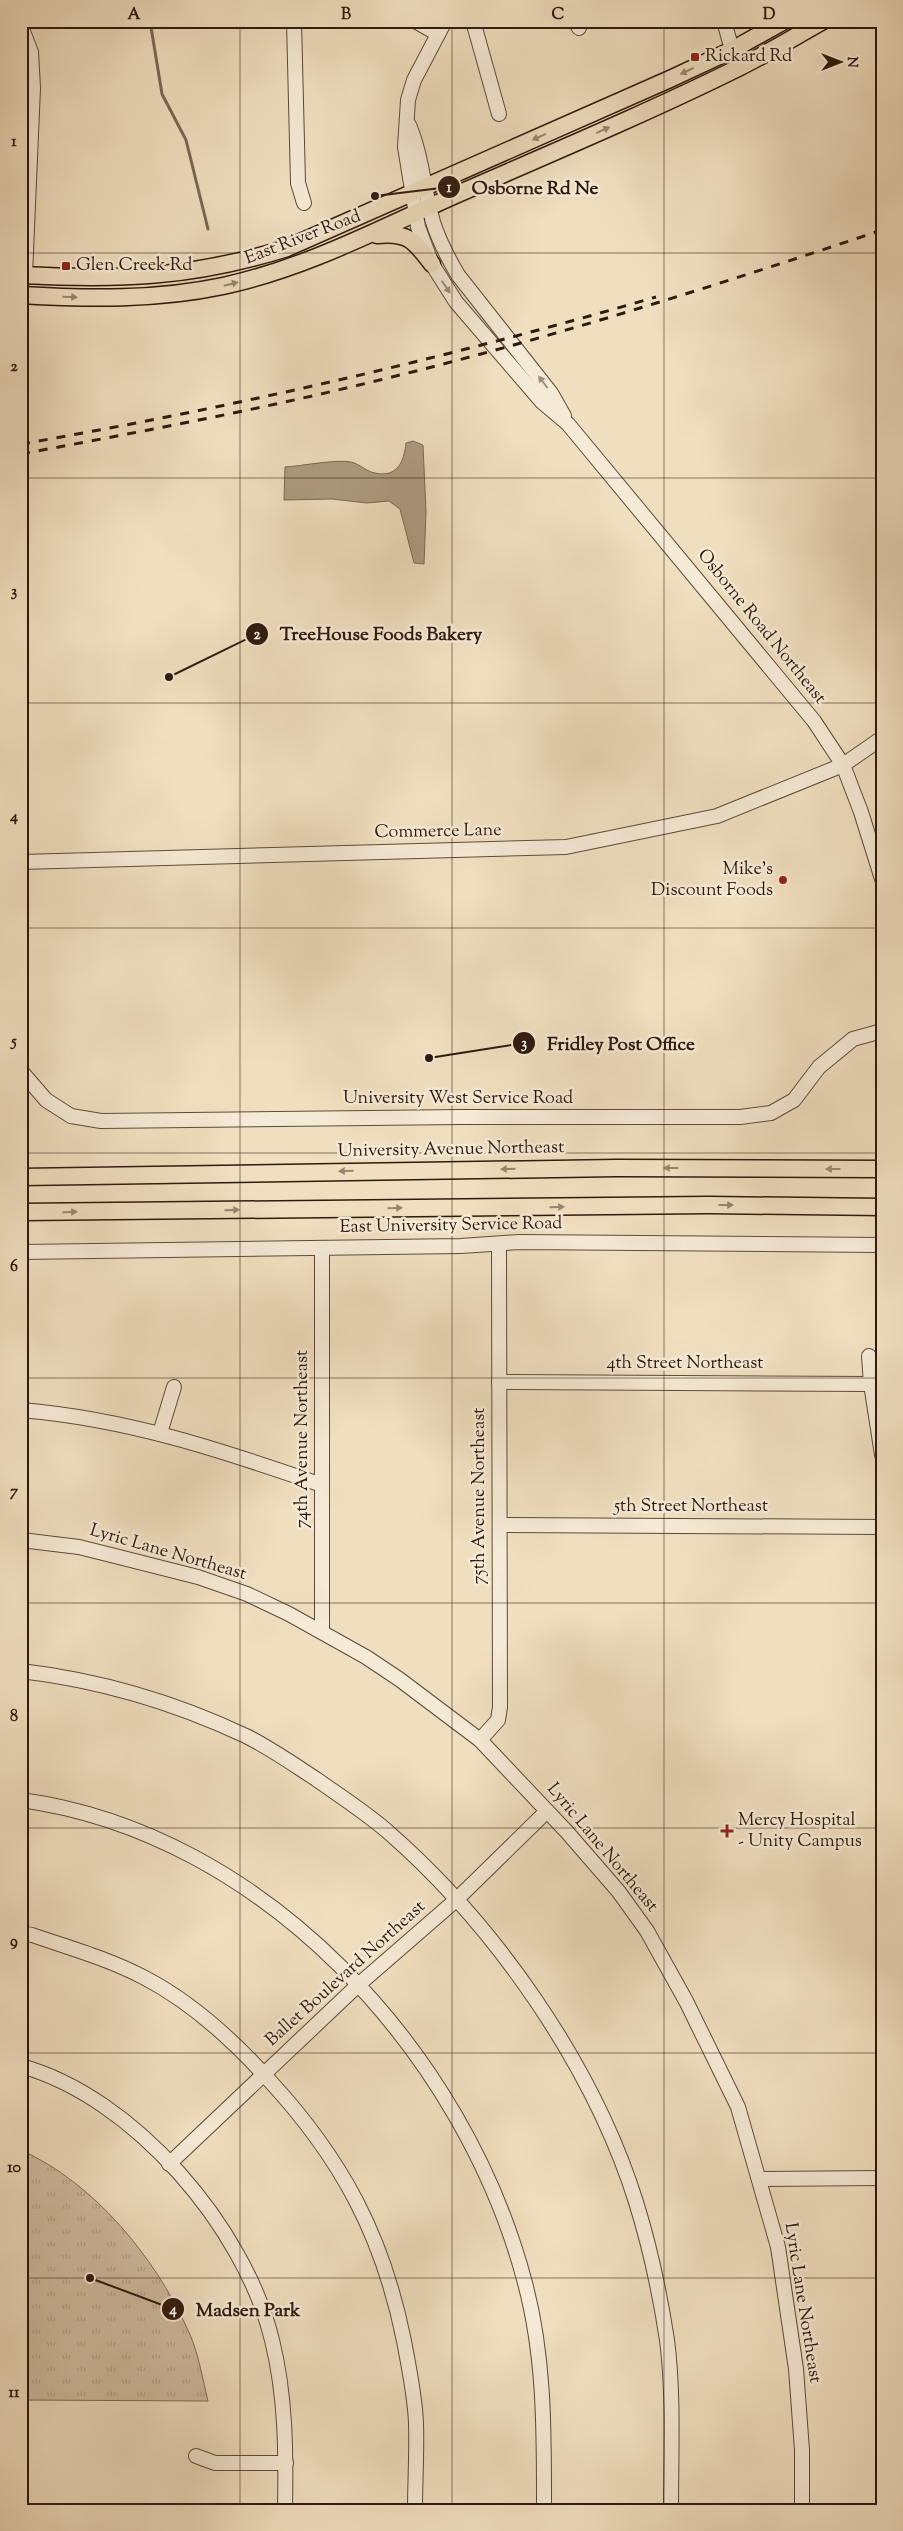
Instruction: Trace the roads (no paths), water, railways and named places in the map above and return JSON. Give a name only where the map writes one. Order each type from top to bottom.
[{"type":"main road","name":"East River Road","points":[[23,275],[130,278],[178,273],[233,264],[310,239],[732,50],[784,21]]},
{"type":"main road","name":"East River Road","points":[[21,295],[119,298],[202,290],[275,273],[367,236],[741,66],[823,21]]},
{"type":"main road","points":[[367,236],[389,234],[407,237],[418,245],[432,264]]},
{"type":"main road","name":"University Avenue Northeast","points":[[21,1177],[617,1168],[882,1169]]},
{"type":"main road","points":[[21,1212],[690,1205],[882,1206]]},
{"type":"street","points":[[294,21],[298,183],[304,203]]},
{"type":"street","points":[[415,21],[438,34]]},
{"type":"street","points":[[419,191],[405,147],[408,100],[414,80],[445,21]]},
{"type":"street","points":[[473,21],[499,114]]},
{"type":"street","points":[[724,21],[732,50],[741,66]]},
{"type":"street","points":[[21,26],[31,52],[33,88],[23,275]]},
{"type":"street","points":[[23,275],[33,93]]},
{"type":"street","name":"Osborne Road Northeast","points":[[419,191],[430,206],[439,239],[458,275],[551,393],[568,424]]},
{"type":"street","name":"Osborne Road Northeast","points":[[419,191],[415,213],[432,264],[456,302],[542,402],[568,424],[814,721],[842,765],[861,812],[882,879]]},
{"type":"street","name":"Commerce Lane","points":[[21,862],[566,847],[717,816],[842,765],[882,738]]},
{"type":"street","name":"University West Service Road","points":[[21,1071],[46,1100],[71,1116],[101,1121],[461,1117],[740,1117],[771,1113],[794,1100],[819,1067],[853,1039],[882,1031]]},
{"type":"street","name":"East University Service Road","points":[[21,1252],[322,1248],[529,1242],[882,1245]]},
{"type":"street","name":"75th Avenue Northeast","points":[[480,1740],[498,1720],[500,1707],[499,1244]]},
{"type":"street","name":"74th Avenue Northeast","points":[[322,1248],[322,1631]]},
{"type":"street","points":[[869,1356],[871,1384],[882,1455]]},
{"type":"street","name":"4th Street Northeast","points":[[498,1382],[871,1384]]},
{"type":"street","points":[[160,1433],[174,1387]]},
{"type":"street","points":[[21,1410],[112,1422],[160,1433],[219,1449],[322,1486]]},
{"type":"street","name":"5th Street Northeast","points":[[500,1525],[882,1527]]},
{"type":"street","name":"Lyric Lane Northeast","points":[[21,1540],[79,1547],[198,1577],[248,1594],[322,1631],[399,1679],[480,1740],[619,1892],[647,1931],[686,2001],[738,2107],[778,2247],[796,2369],[802,2450],[802,2510]]},
{"type":"street","points":[[21,1671],[94,1683],[145,1697],[246,1737],[288,1760],[385,1830],[421,1863],[456,1900],[513,1970],[562,2043],[589,2090],[636,2201],[654,2269],[667,2342],[671,2418],[671,2510]]},
{"type":"street","points":[[21,1800],[68,1807],[142,1832],[182,1851],[278,1910],[323,1949],[358,1986],[390,2021],[422,2063],[451,2108],[480,2160],[506,2224],[525,2284],[537,2342],[544,2396],[544,2510]]},
{"type":"street","name":"Ballet Boulevard Northeast","points":[[169,2164],[358,1986],[456,1900],[547,1812]]},
{"type":"street","points":[[21,1933],[32,1934],[116,1964],[144,1978],[204,2017],[235,2044],[264,2074],[298,2112],[329,2155],[357,2200],[379,2250],[395,2296],[410,2372],[416,2422],[415,2510]]},
{"type":"street","points":[[21,2066],[74,2086],[135,2128],[202,2200],[224,2231],[239,2257],[258,2298],[272,2339],[281,2380],[286,2419],[286,2510]]},
{"type":"street","points":[[759,2179],[882,2178]]},
{"type":"street","points":[[196,2456],[215,2464],[286,2464]]},
{"type":"waterway","points":[[150,21],[162,94],[186,140],[208,229]]},
{"type":"railway","points":[[21,454],[233,413],[425,369],[622,314],[882,230]]},
{"type":"railway","points":[[21,444],[182,414],[420,361],[656,297]]},
{"type":"place","name":"Rickard Rd","points":[[695,57]]},
{"type":"place","name":"Osborne Rd Ne","points":[[375,196]]},
{"type":"place","name":"Glen Creek Rd","points":[[66,266]]},
{"type":"place","name":"TreeHouse Foods Bakery","points":[[169,677]]},
{"type":"place","name":"Mike's Discount Foods","points":[[783,880]]},
{"type":"place","name":"Fridley Post Office","points":[[429,1058]]},
{"type":"place","name":"Mercy Hospital - Unity Campus","points":[[727,1831]]},
{"type":"place","name":"Madsen Park","points":[[90,2278]]}]
